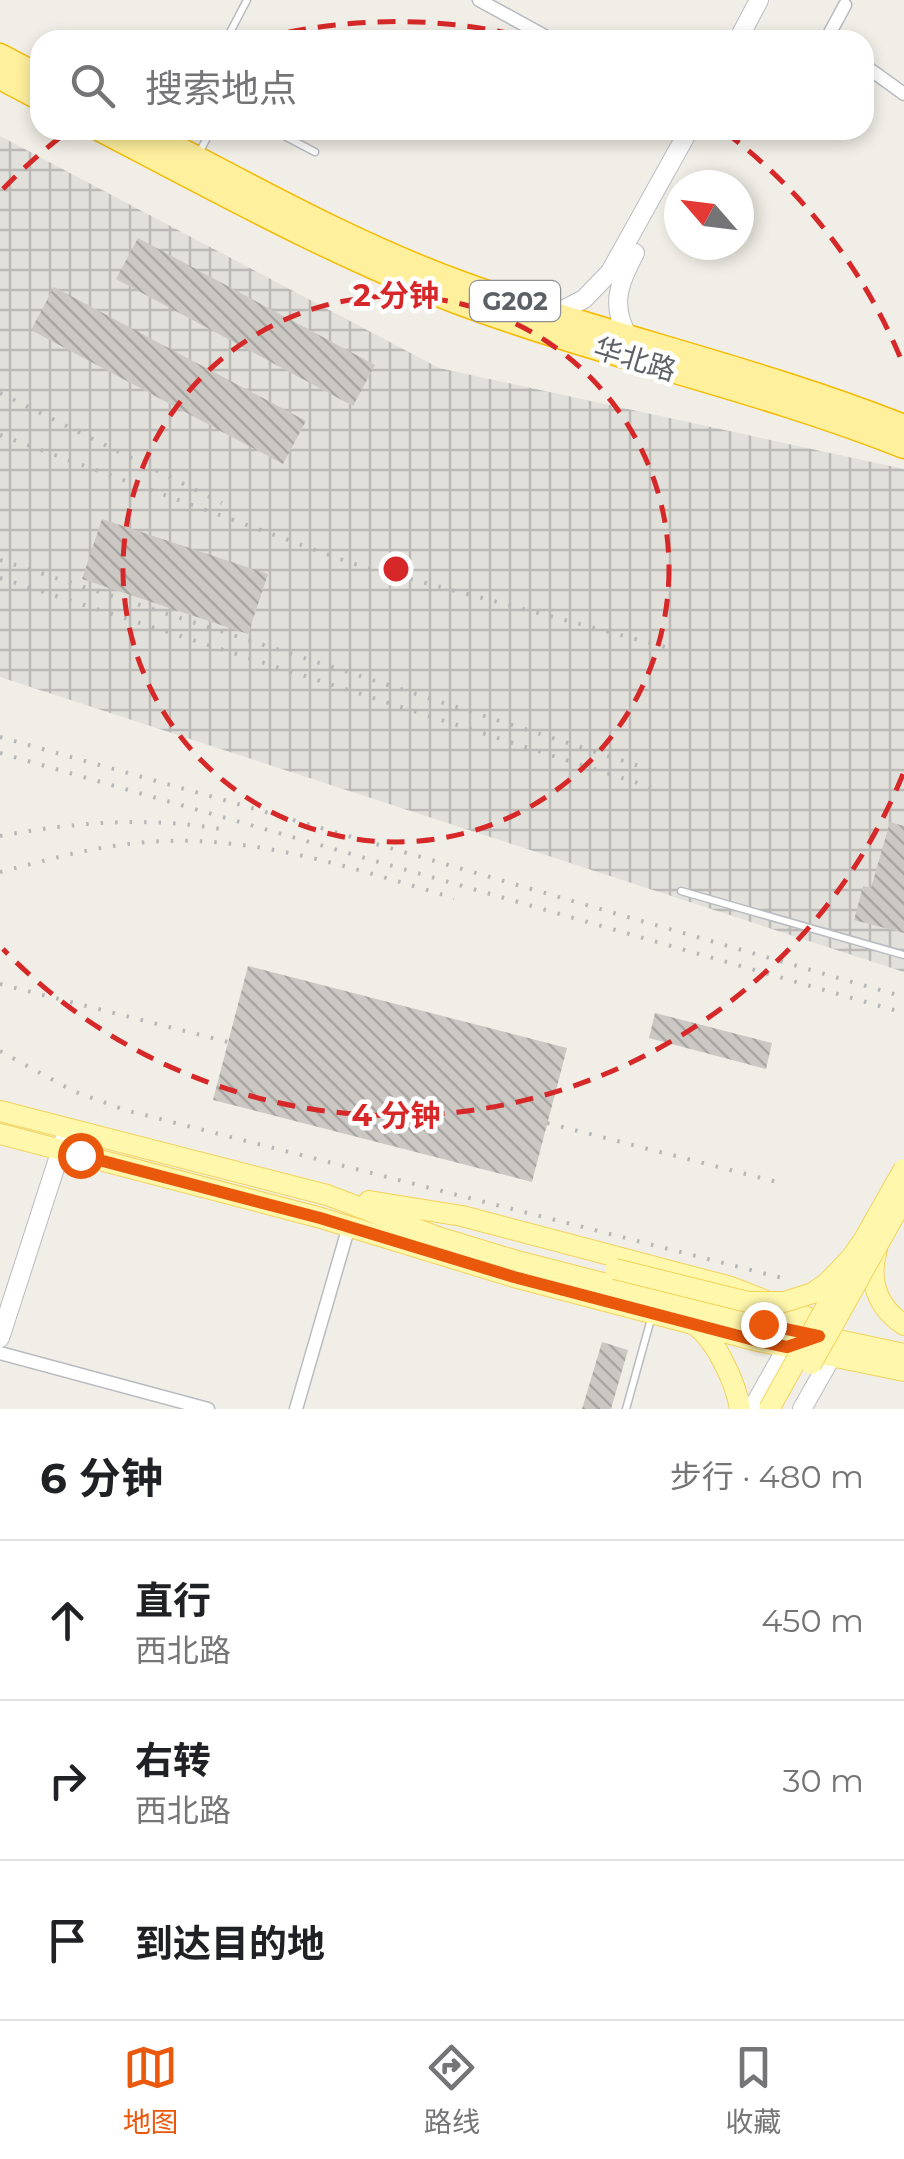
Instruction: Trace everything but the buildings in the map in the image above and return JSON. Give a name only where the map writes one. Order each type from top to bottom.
[{"type":"highway","points":[[0,55],[30,71]]},
{"type":"highway","points":[[0,78],[30,94]]},
{"type":"highway","name":"华北路","points":[[119,140],[304,236],[455,301],[786,404],[904,447]]},
{"type":"highway","name":"华北路","points":[[164,140],[380,250],[462,283],[792,386],[904,426]]},
{"type":"main road","points":[[0,1111],[327,1195],[518,1261],[763,1324],[896,1353]]},
{"type":"main road","points":[[0,1134],[349,1226],[514,1277],[693,1324],[904,1371]]},
{"type":"main road","points":[[785,1409],[904,1169]]},
{"type":"main road","points":[[327,1195],[462,1216],[731,1287],[896,1353]]},
{"type":"main road","points":[[769,1409],[872,1240],[904,1198]]},
{"type":"main road","points":[[425,1210],[458,1229],[748,1302],[784,1302],[812,1292],[827,1283],[872,1240]]},
{"type":"main road","points":[[872,1240],[876,1294],[883,1307],[904,1324]]},
{"type":"main road","points":[[693,1324],[712,1341],[740,1409]]},
{"type":"street","points":[[479,0],[534,30]]},
{"type":"street","points":[[743,30],[759,0]]},
{"type":"street","points":[[755,30],[771,0]]},
{"type":"street","points":[[832,30],[845,5]]},
{"type":"street","points":[[874,72],[904,94]]},
{"type":"street","points":[[555,314],[584,300],[610,272],[683,140]]},
{"type":"street","points":[[628,336],[618,309],[623,278],[696,140]]},
{"type":"street","points":[[0,1338],[68,1128]]},
{"type":"street","points":[[296,1409],[349,1226]]},
{"type":"street","points":[[752,1409],[787,1347],[819,1336],[832,1356],[802,1409]]},
{"type":"street","points":[[0,1354],[174,1404],[208,1409]]},
{"type":"lane","points":[[231,30],[247,0]]},
{"type":"lane","points":[[197,157],[206,140]]},
{"type":"lane","points":[[292,140],[315,152]]},
{"type":"lane","points":[[681,891],[904,954]]},
{"type":"lane","points":[[626,1409],[652,1313]]},
{"type":"shaded area","points":[[0,136],[439,368],[904,469],[904,972],[0,677]]},
{"type":"railway","points":[[0,393],[222,503]]},
{"type":"railway","points":[[0,435],[351,563],[673,649]]},
{"type":"railway","points":[[0,560],[658,772]]},
{"type":"railway","points":[[0,578],[653,788]]},
{"type":"railway","points":[[0,737],[904,997]]},
{"type":"railway","points":[[0,753],[904,1013]]},
{"type":"railway","points":[[0,836],[113,822],[226,830]]},
{"type":"railway","points":[[0,872],[106,847],[164,841],[207,842],[290,853],[454,898]]},
{"type":"railway","points":[[0,984],[228,1042]]},
{"type":"railway","points":[[0,1051],[73,1091],[125,1110],[786,1279]]},
{"type":"railway","points":[[547,1123],[777,1182]]},
{"type":"route","points":[[80,1155],[758,1341],[787,1347],[819,1336],[763,1324]]}]
